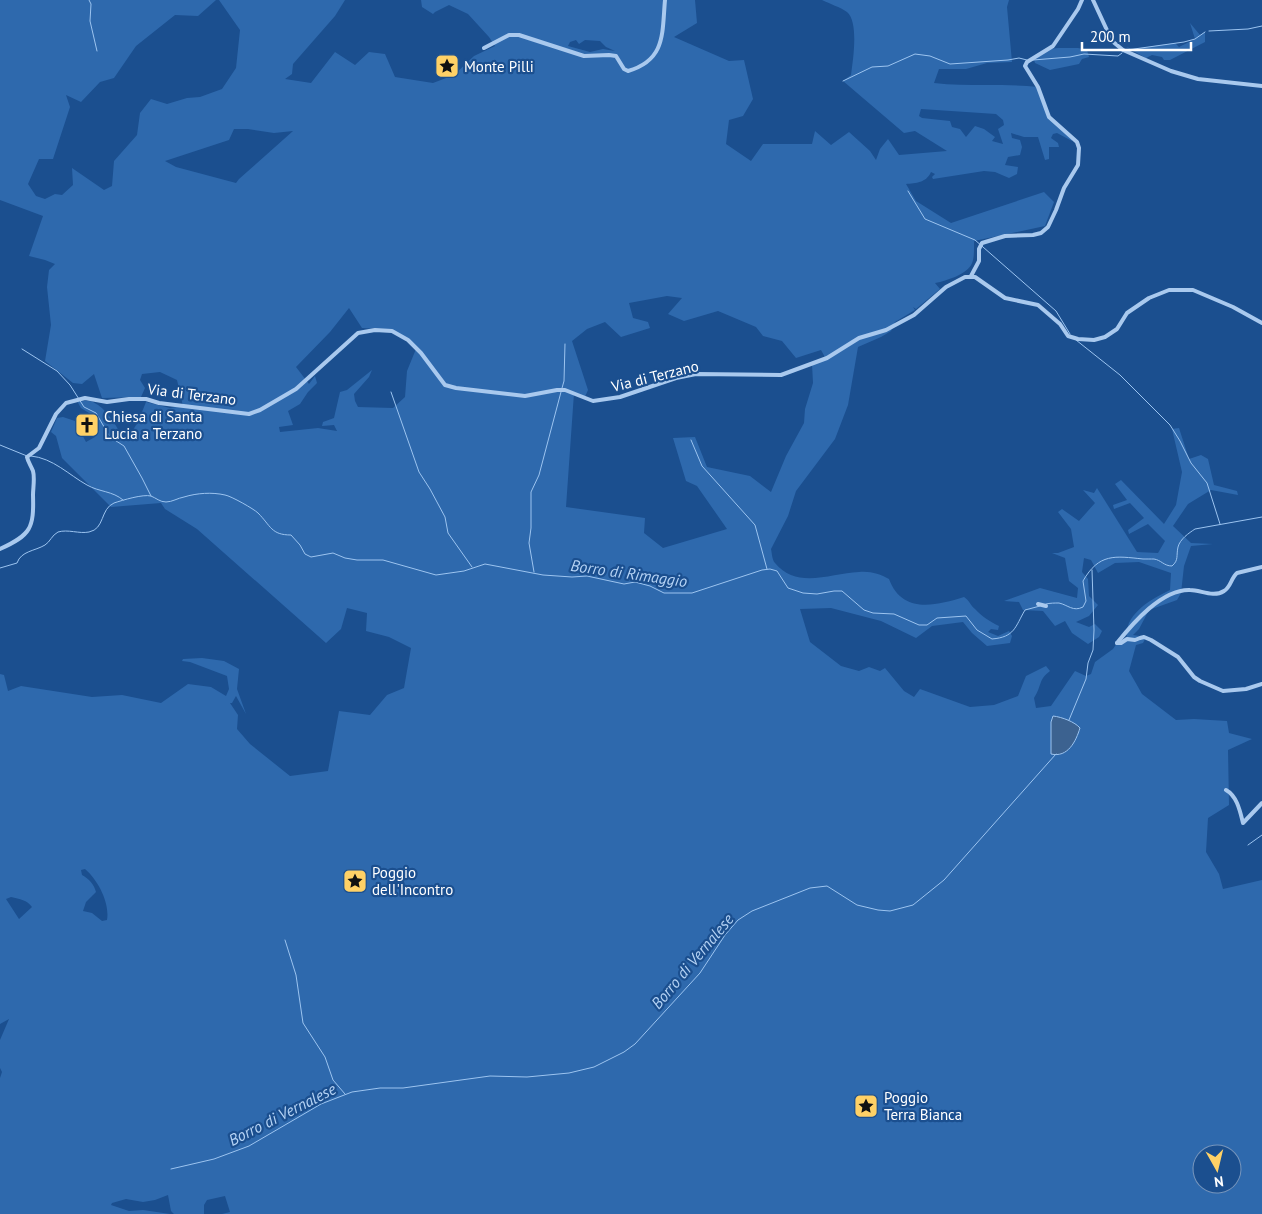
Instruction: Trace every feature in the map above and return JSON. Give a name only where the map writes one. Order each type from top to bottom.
[{"type":"street","points":[[484,48],[509,35],[519,35],[584,56],[616,56],[624,69],[628,71],[648,62],[661,42],[665,0]]},
{"type":"street","points":[[1082,0],[1053,46],[1027,62],[1025,66],[1038,87],[1049,117],[1077,142],[1079,148],[1078,165],[1064,188],[1048,227],[1041,233],[1033,235],[1005,236],[982,243],[979,246],[979,261],[971,276],[1005,298],[1038,305],[1060,324],[1068,336],[1078,339],[1094,340],[1104,337],[1117,329],[1127,313],[1149,298],[1169,290],[1192,290],[1233,307],[1262,323]]},
{"type":"street","points":[[1092,0],[1112,41],[1123,50],[1171,71],[1198,79],[1262,86]]},
{"type":"street","name":"Via di Terzano","points":[[0,549],[21,538],[28,531],[32,522],[33,471],[27,457],[39,448],[59,408],[76,399],[85,398],[107,402],[146,399],[159,403],[249,414],[260,410],[296,389],[358,333],[375,330],[392,331],[408,340],[421,353],[445,385],[525,396],[565,390],[593,400],[610,399],[676,378],[696,374],[781,375],[790,372],[827,358],[859,338],[886,330],[914,315],[946,287],[965,277],[971,276]]},
{"type":"street","points":[[1262,567],[1237,573],[1226,591],[1219,594],[1187,590],[1164,598],[1151,606],[1117,643],[1128,639],[1144,638],[1178,657],[1194,677],[1223,691],[1246,689],[1262,684]]},
{"type":"street","points":[[1038,604],[1046,606]]},
{"type":"street","points":[[1226,790],[1235,799],[1243,823],[1262,803]]},
{"type":"shaded area","points":[[0,0],[216,0],[198,16],[175,15],[136,46],[114,78],[100,82],[81,102],[66,95],[70,107],[53,159],[39,159],[28,184],[36,196],[45,199],[55,194],[62,195],[73,185],[72,168],[104,190],[112,186],[114,161],[137,135],[140,113],[151,99],[167,104],[187,98],[200,97],[222,89],[236,68],[240,30],[219,0],[345,0],[335,16],[293,64],[292,74],[285,79],[311,83],[335,52],[355,65],[369,52],[385,54],[395,77],[433,83],[454,75],[474,56],[495,46],[468,14],[449,5],[433,14],[422,7],[421,0],[695,0],[697,23],[674,37],[729,61],[744,60],[753,99],[743,116],[729,120],[726,144],[751,161],[763,144],[812,144],[815,131],[831,145],[849,132],[870,151],[876,160],[880,149],[888,139],[899,155],[947,151],[915,131],[904,133],[843,81],[851,75],[854,42],[853,24],[847,12],[822,0],[1009,0],[1007,7],[1012,62],[987,63],[966,69],[939,69],[934,83],[1038,87],[1049,117],[1072,137],[1072,141],[1057,133],[1053,134],[1051,138],[1058,143],[1059,147],[1049,147],[1049,159],[1045,160],[1038,137],[1024,137],[1011,133],[1012,138],[1020,140],[1022,147],[1020,155],[1008,157],[1005,165],[1018,167],[1017,174],[1009,178],[995,172],[984,171],[933,179],[932,177],[935,174],[931,172],[924,180],[906,184],[916,201],[951,223],[1044,192],[1054,202],[1045,226],[974,241],[973,259],[970,267],[962,274],[935,283],[940,289],[916,309],[913,307],[915,310],[895,322],[891,331],[858,347],[848,405],[835,439],[796,491],[788,516],[771,549],[772,556],[775,563],[784,571],[793,576],[804,578],[859,572],[879,574],[889,579],[902,598],[920,604],[942,603],[964,597],[980,614],[999,626],[998,630],[991,629],[988,632],[998,636],[1009,631],[1012,636],[1010,643],[987,646],[963,622],[932,626],[916,638],[881,621],[831,608],[800,609],[810,642],[841,666],[859,671],[869,667],[880,671],[885,668],[904,691],[914,697],[920,689],[970,707],[994,705],[1018,696],[1026,676],[1046,666],[1050,671],[1042,680],[1034,698],[1036,708],[1051,706],[1075,671],[1086,676],[1091,674],[1095,662],[1113,649],[1117,643],[1127,639],[1129,622],[1134,615],[1147,603],[1170,590],[1171,573],[1139,562],[1115,563],[1098,573],[1091,560],[1084,558],[1082,572],[1088,579],[1089,596],[1098,605],[1089,616],[1076,622],[1089,627],[1095,624],[1102,631],[1099,637],[1088,644],[1072,633],[1065,621],[1055,626],[1043,611],[1023,610],[1019,602],[1004,601],[1040,588],[1077,598],[1078,588],[1069,581],[1065,558],[1052,553],[1058,553],[1074,547],[1071,529],[1058,512],[1062,509],[1079,521],[1095,503],[1083,490],[1094,493],[1097,488],[1137,552],[1158,553],[1165,541],[1148,524],[1129,534],[1128,530],[1144,518],[1130,503],[1114,509],[1113,505],[1127,500],[1115,484],[1121,480],[1164,524],[1176,505],[1182,472],[1172,429],[1179,428],[1189,459],[1201,455],[1208,459],[1214,485],[1237,491],[1238,495],[1211,490],[1188,504],[1173,526],[1191,543],[1213,544],[1191,546],[1184,566],[1181,593],[1177,600],[1149,610],[1139,629],[1133,635],[1146,637],[1143,643],[1136,645],[1129,671],[1142,694],[1176,720],[1227,721],[1229,733],[1252,739],[1228,750],[1229,805],[1208,818],[1206,852],[1219,874],[1223,889],[1262,880],[1262,1214],[222,1214],[230,1212],[225,1196],[207,1200],[204,1205],[204,1214],[174,1214],[171,1211],[168,1195],[143,1202],[126,1199],[111,1205],[129,1211],[143,1210],[170,1214],[0,1214],[0,1078],[2,1072],[0,1068],[0,1040],[9,1019],[0,1024],[0,674],[4,675],[8,691],[21,686],[92,697],[122,695],[161,703],[188,684],[211,687],[226,696],[229,689],[227,676],[190,662],[182,661],[183,659],[202,658],[224,661],[239,669],[237,689],[246,714],[236,696],[232,703],[230,703],[238,715],[237,729],[250,744],[290,776],[328,771],[339,711],[370,715],[387,695],[404,688],[411,648],[389,637],[366,631],[367,613],[347,608],[341,629],[326,643],[197,529],[165,509],[161,503],[111,507],[62,458],[56,436],[51,432],[57,418],[63,417],[75,421],[86,442],[95,437],[93,430],[96,429],[89,413],[81,408],[77,401],[91,401],[98,405],[110,417],[122,436],[128,438],[138,422],[146,402],[170,408],[183,406],[177,380],[160,372],[142,374],[140,380],[145,388],[141,397],[102,398],[94,374],[82,384],[73,383],[45,361],[51,325],[47,287],[49,270],[55,264],[29,256],[43,216],[0,200]],"holes":[[[576,40],[579,44],[585,40],[600,41],[606,47],[615,51],[603,49],[590,52],[568,46],[570,42]],[[921,109],[996,114],[1003,120],[1004,125],[998,129],[1003,144],[992,141],[995,137],[984,129],[975,126],[966,137],[960,129],[952,127],[950,121],[919,116]],[[234,129],[274,133],[293,131],[236,183],[176,167],[165,161],[229,140]],[[667,296],[682,298],[668,314],[684,321],[718,311],[756,327],[763,336],[782,341],[796,358],[821,350],[826,359],[812,364],[813,383],[805,409],[804,423],[786,456],[771,492],[750,476],[707,467],[695,437],[673,438],[686,481],[697,486],[727,529],[663,548],[644,533],[645,518],[566,507],[574,393],[584,399],[588,390],[572,341],[587,329],[605,322],[621,337],[650,328],[648,322],[633,318],[629,303]],[[349,308],[362,328],[391,332],[403,338],[416,349],[407,371],[405,397],[393,408],[358,407],[354,394],[369,377],[372,370],[347,390],[340,392],[334,418],[323,422],[322,426],[334,425],[337,431],[318,428],[280,432],[279,427],[293,425],[288,411],[300,404],[317,383],[315,376],[309,384],[296,367],[330,332]],[[85,869],[90,874],[102,892],[107,906],[107,920],[102,921],[92,913],[83,911],[86,902],[96,892],[91,882],[82,875],[81,870]],[[11,897],[20,899],[32,907],[19,919],[6,899]]]},
{"type":"shaded area","points":[[1190,23],[1200,35],[1205,32],[1205,42],[1170,60],[1164,60],[1162,57],[1152,55],[1146,58],[1126,47],[1133,49],[1175,43],[1179,47],[1195,39]]},
{"type":"shaded area","points":[[1049,49],[1087,50],[1089,57],[1082,59],[1079,64],[1050,70],[1035,63],[1034,60]]},
{"type":"shaded area","points":[[1053,716],[1068,720],[1080,728],[1067,751],[1057,755],[1051,754],[1051,722]]},
{"type":"waterway","points":[[89,0],[91,4],[90,21],[97,51]]},
{"type":"waterway","points":[[1209,31],[1248,29],[1262,26]]},
{"type":"waterway","points":[[1127,50],[1184,42],[1195,39],[1205,32]]},
{"type":"waterway","points":[[1033,60],[1084,54],[1118,56],[1122,53]]},
{"type":"waterway","points":[[843,81],[872,67],[888,66],[915,54],[930,56],[950,64],[1019,58],[1027,60]]},
{"type":"waterway","points":[[908,191],[925,219],[975,240],[1056,311],[1070,334]]},
{"type":"waterway","points":[[1076,340],[1120,375],[1170,425],[1191,463],[1207,483],[1220,524]]},
{"type":"waterway","points":[[562,388],[564,381],[565,344]]},
{"type":"waterway","points":[[22,349],[57,371],[70,385],[84,407],[96,413],[110,437],[124,446],[151,496]]},
{"type":"waterway","points":[[391,392],[419,472],[445,517],[448,533],[472,567]]},
{"type":"waterway","points":[[534,572],[529,543],[531,492],[539,475],[561,392]]},
{"type":"waterway","points":[[691,440],[702,466],[755,525],[767,569]]},
{"type":"waterway","points":[[0,445],[27,456]]},
{"type":"waterway","points":[[31,456],[46,460],[87,485],[115,495],[123,500]]},
{"type":"waterway","name":"Borro di Rimaggio","points":[[0,568],[17,563],[22,556],[45,545],[58,532],[89,532],[94,530],[98,527],[106,510],[114,503],[143,496],[151,496],[168,502],[210,493],[228,496],[252,509],[275,531],[284,535],[291,535],[305,554],[311,557],[333,553],[357,560],[383,560],[436,575],[464,571],[485,564],[543,575],[587,576],[624,584],[635,582],[650,586],[664,593],[692,593],[770,569],[777,571],[788,588],[803,593],[817,594],[842,591],[864,610],[873,613],[894,614],[919,625],[927,625],[937,618],[966,616],[977,630],[992,639],[1000,638],[1010,633],[1025,610],[1040,606]]},
{"type":"waterway","name":"Borro di Rimaggio","points":[[1046,604],[1059,603],[1076,609],[1083,607],[1086,601],[1083,581],[1095,565],[1108,558],[1154,559],[1172,566],[1176,560],[1181,541],[1195,529],[1262,517]]},
{"type":"waterway","name":"Borro di Vernalese","points":[[1069,720],[1086,679],[1088,663],[1093,650],[1092,570]]},
{"type":"waterway","name":"Borro di Vernalese","points":[[171,1169],[214,1159],[249,1146],[321,1104],[352,1092],[380,1088],[403,1088],[490,1076],[527,1077],[569,1073],[594,1067],[624,1052],[635,1044],[700,973],[725,935],[738,920],[752,911],[810,888],[827,886],[857,905],[878,910],[890,911],[913,905],[944,880],[1056,754]]},
{"type":"waterway","points":[[1248,845],[1262,835]]},
{"type":"waterway","points":[[285,940],[296,975],[303,1023],[325,1057],[333,1080],[345,1094]]},
{"type":"place","name":"Monte Pilli","points":[[447,66]]},
{"type":"place","name":"Chiesa di Santa Lucia a Terzano","points":[[87,425]]},
{"type":"place","name":"Poggio dell'Incontro","points":[[355,881]]},
{"type":"place","name":"Poggio Terra Bianca","points":[[866,1106]]}]
